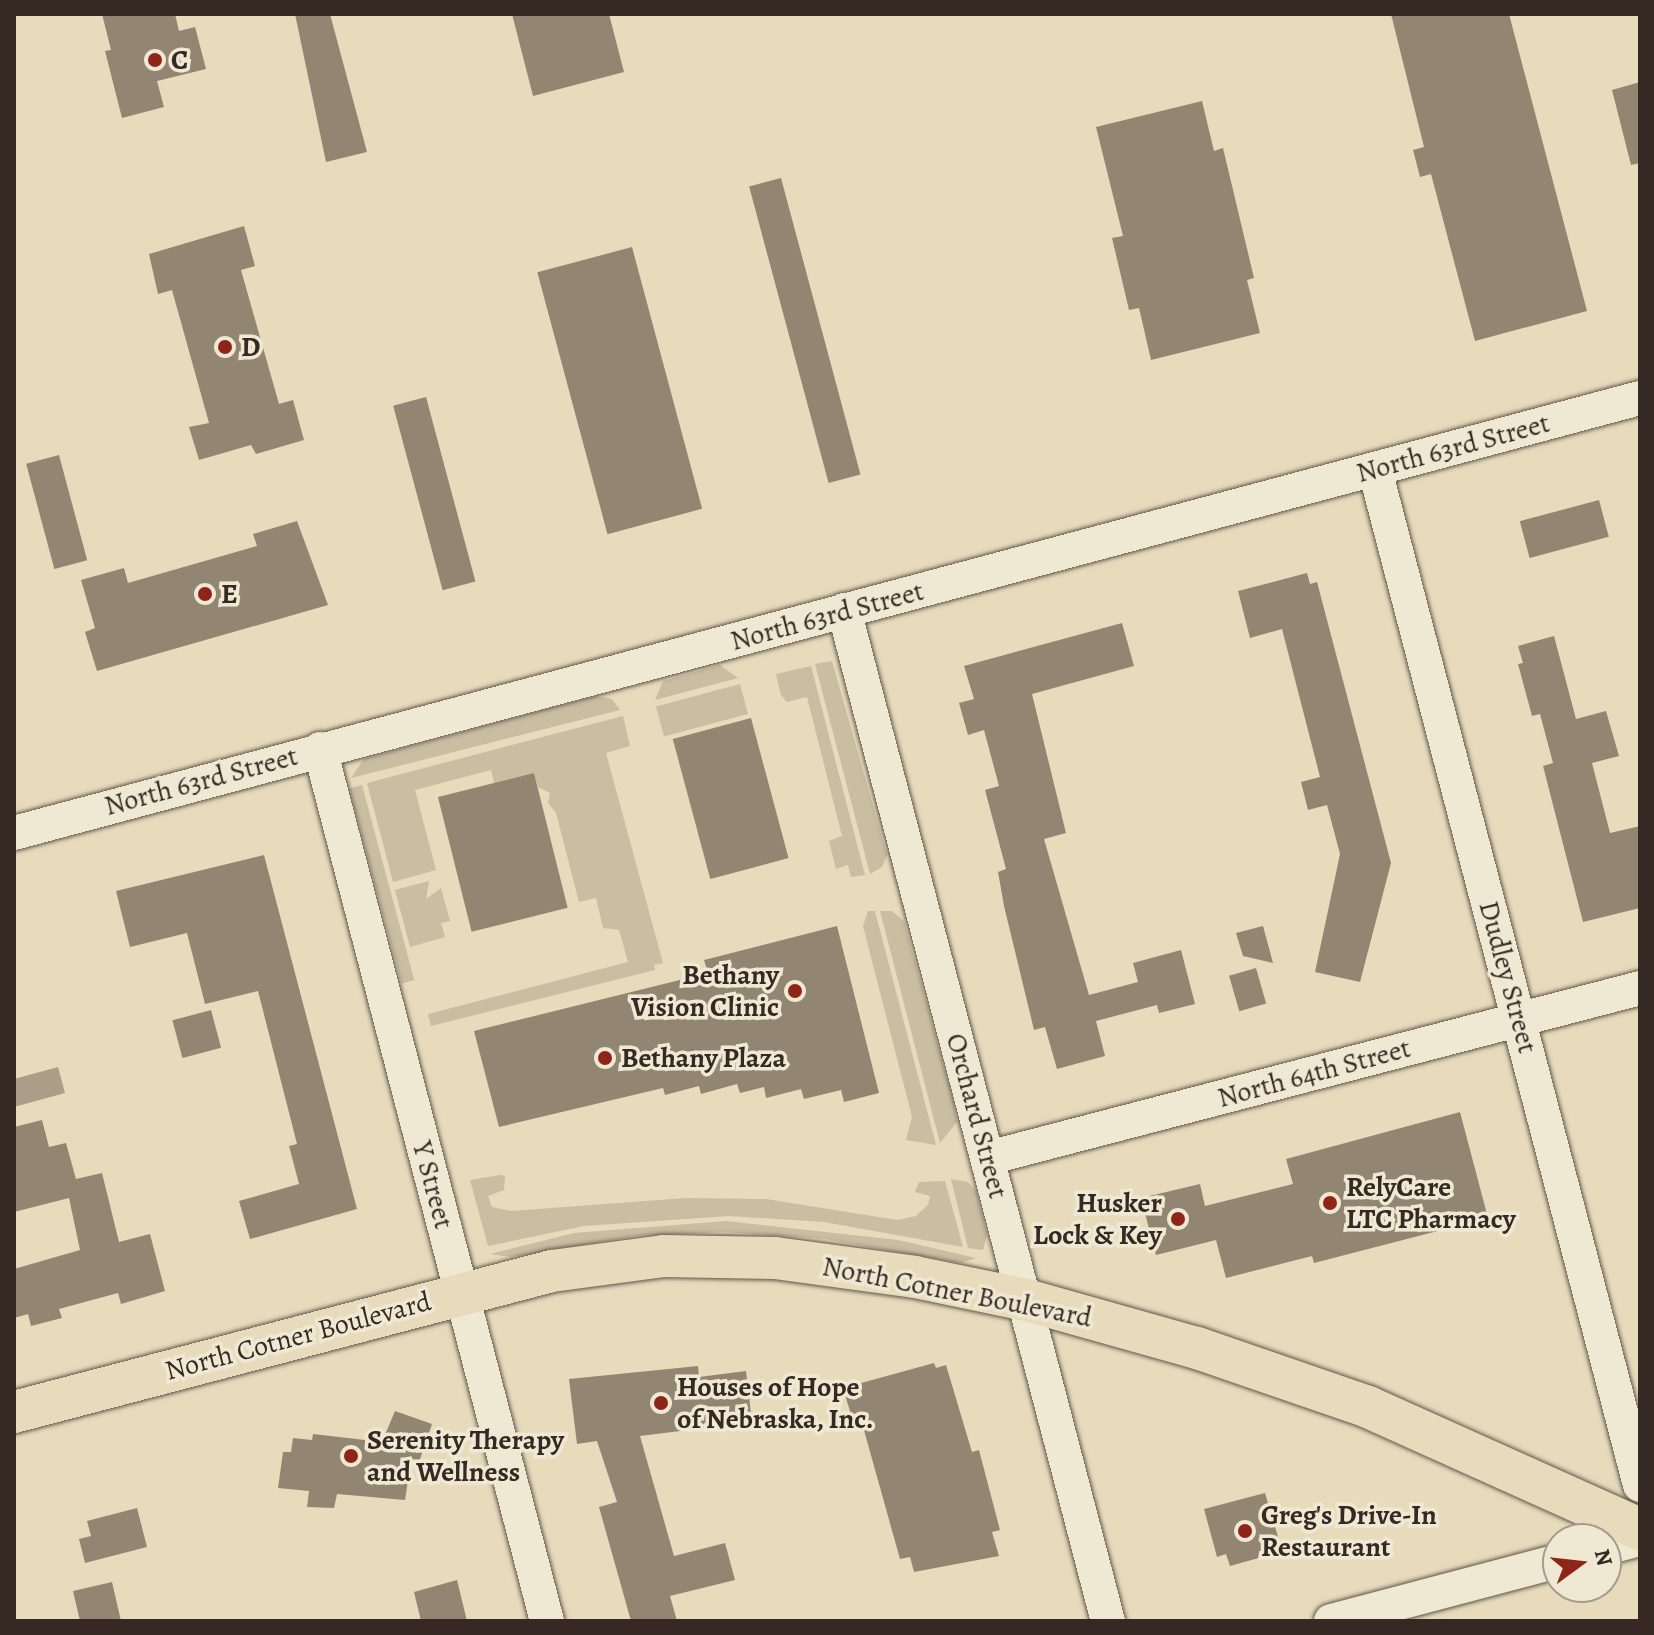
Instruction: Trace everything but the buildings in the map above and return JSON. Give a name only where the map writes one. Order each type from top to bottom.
[{"type":"main road","name":"North Cotner Boulevard","points":[[14,1412],[462,1293],[608,1262],[720,1254],[843,1266],[1026,1300],[1325,1390],[1488,1457],[1640,1529]]},
{"type":"street","name":"North 63rd Street","points":[[14,833],[1640,398]]},
{"type":"street","name":"Dudley Street","points":[[1375,470],[1640,1485]]},
{"type":"street","name":"Orchard Street","points":[[844,610],[1108,1621]]},
{"type":"street","name":"Y Street","points":[[320,749],[547,1621]]},
{"type":"street","name":"North 64th Street","points":[[988,1158],[1640,988]]},
{"type":"street","points":[[1331,1621],[1542,1565]]},
{"type":"shaded area","points":[[832,661],[887,855],[882,867],[870,874],[815,664]]},
{"type":"shaded area","points":[[720,665],[738,678],[655,700],[663,681]]},
{"type":"shaded area","points":[[811,666],[865,875],[851,877],[848,865],[836,869],[829,841],[842,836],[807,697],[787,702],[781,695],[776,674]]},
{"type":"shaded area","points":[[740,684],[748,714],[664,736],[656,707]]},
{"type":"shaded area","points":[[596,696],[612,699],[620,710],[351,778],[364,759]]},
{"type":"shaded area","points":[[623,716],[630,746],[606,753],[663,963],[654,965],[655,970],[431,1026],[428,1014],[628,962],[619,930],[603,928],[596,898],[579,902],[556,813],[548,803],[550,793],[538,787],[534,773],[494,783],[491,770],[415,790],[436,870],[393,882],[367,783]]},
{"type":"shaded area","points":[[362,785],[414,980],[402,983],[349,788]]},
{"type":"shaded area","points":[[429,881],[426,899],[441,888],[450,921],[441,923],[445,937],[410,947],[395,890]]},
{"type":"shaded area","points":[[868,911],[875,911],[936,1145],[906,1140],[912,1117],[863,926]]},
{"type":"shaded area","points":[[880,911],[892,911],[904,921],[953,1101],[957,1122],[940,1143]]},
{"type":"shaded area","points":[[58,1067],[65,1093],[14,1107],[14,1079]]},
{"type":"shaded area","points":[[505,1176],[504,1190],[488,1196],[492,1207],[511,1211],[686,1198],[766,1199],[897,1220],[916,1216],[928,1205],[930,1196],[915,1192],[919,1182],[945,1181],[963,1247],[824,1222],[729,1216],[584,1226],[488,1246],[470,1180]]},
{"type":"shaded area","points":[[951,1179],[968,1182],[976,1191],[987,1235],[983,1250],[968,1248]]},
{"type":"shaded area","points":[[726,1221],[898,1240],[976,1258],[961,1263],[824,1239],[725,1232],[635,1236],[511,1257],[490,1254],[574,1233]]},
{"type":"place","name":"C","points":[[155,60]]},
{"type":"place","name":"D","points":[[225,347]]},
{"type":"place","name":"E","points":[[205,594]]},
{"type":"place","name":"Bethany Vision Clinic","points":[[795,991]]},
{"type":"place","name":"Bethany Plaza","points":[[605,1058]]},
{"type":"place","name":"RelyCare LTC Pharmacy","points":[[1330,1203]]},
{"type":"place","name":"Husker Lock & Key","points":[[1178,1219]]},
{"type":"place","name":"Houses of Hope of Nebraska, Inc.","points":[[661,1403]]},
{"type":"place","name":"Serenity Therapy and Wellness","points":[[351,1456]]},
{"type":"place","name":"Greg's Drive-In Restaurant","points":[[1245,1531]]}]
